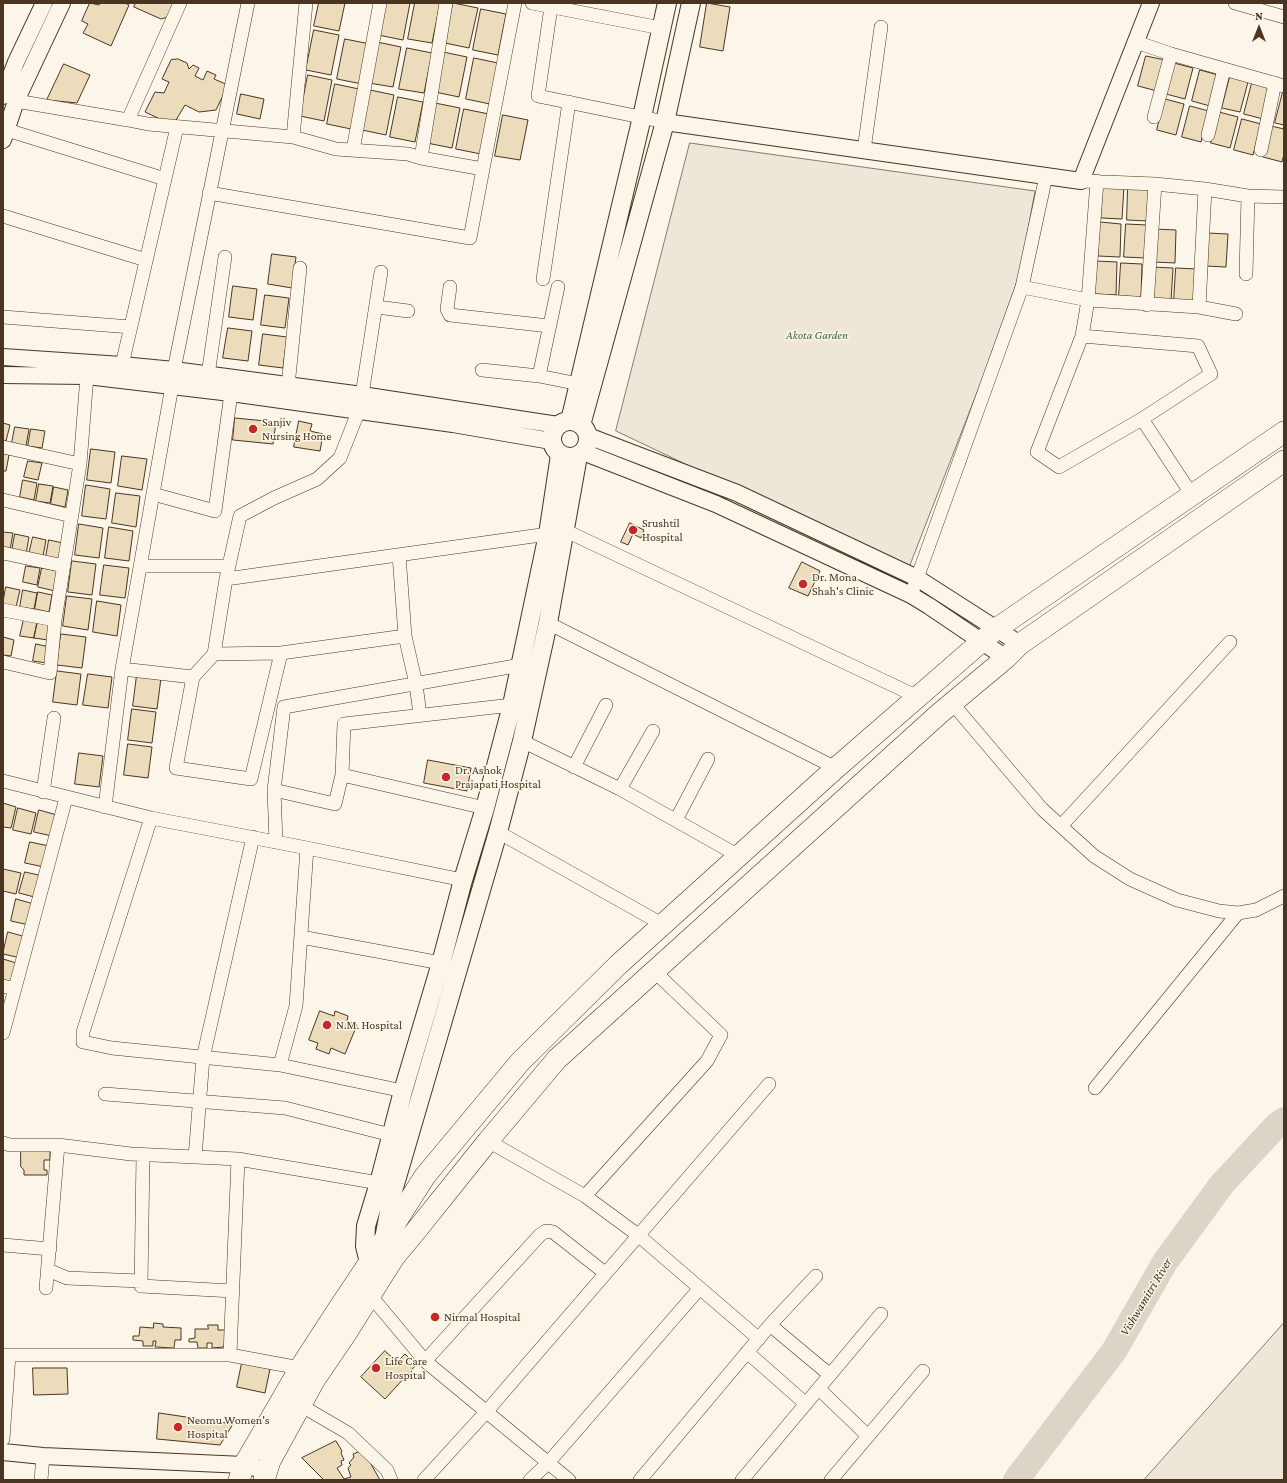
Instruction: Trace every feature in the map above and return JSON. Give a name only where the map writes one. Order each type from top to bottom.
[{"type":"main road","points":[[389,1248],[383,1235],[392,1191],[498,832],[522,741],[548,623],[556,532],[579,384],[642,117],[667,3]]},
{"type":"main road","points":[[571,439],[664,122],[691,3]]},
{"type":"main road","points":[[266,1476],[270,1461],[293,1401],[300,1368],[376,1269],[389,1248],[425,1176],[520,1062],[618,965],[662,924],[836,768],[989,635],[1284,432]]},
{"type":"main road","points":[[389,1248],[420,1226],[488,1141],[557,1059],[952,703],[1013,651],[1283,464]]},
{"type":"main road","points":[[242,1472],[293,1401],[315,1379],[370,1295],[376,1269],[365,1246],[366,1226],[379,1183],[403,1090],[442,963],[464,880],[486,808],[521,665],[556,532]]},
{"type":"street","points":[[43,3],[16,62],[5,135],[165,179]]},
{"type":"street","points":[[10,99],[62,3]]},
{"type":"street","points":[[128,120],[180,3]]},
{"type":"street","points":[[105,807],[122,669],[173,378],[248,3]]},
{"type":"street","points":[[293,137],[306,3]]},
{"type":"street","points":[[353,150],[380,3]]},
{"type":"street","points":[[420,158],[446,3]]},
{"type":"street","points":[[209,193],[470,238],[515,3]]},
{"type":"street","points":[[532,3],[661,28]]},
{"type":"street","points":[[1082,181],[1151,3]]},
{"type":"street","points":[[1235,3],[1284,17]]},
{"type":"street","points":[[551,7],[538,96],[664,122],[1082,181],[1155,184],[1205,189],[1248,196],[1284,197]]},
{"type":"street","points":[[864,150],[881,27]]},
{"type":"street","points":[[1136,42],[1171,54],[1280,84],[1261,150]]},
{"type":"street","points":[[1154,117],[1171,54]]},
{"type":"street","points":[[1208,135],[1224,69]]},
{"type":"street","points":[[10,99],[148,124],[293,137],[336,149],[408,154],[420,158],[483,169]]},
{"type":"street","points":[[543,279],[569,102]]},
{"type":"street","points":[[122,365],[177,127]]},
{"type":"street","points":[[911,595],[1022,287],[1046,176]]},
{"type":"street","points":[[1082,336],[1198,346],[1211,374],[1142,419],[1060,467],[1037,452],[1082,336],[1088,300],[1098,181]]},
{"type":"street","points":[[1147,305],[1155,184]]},
{"type":"street","points":[[1199,307],[1205,189]]},
{"type":"street","points":[[1246,274],[1248,196]]},
{"type":"street","points":[[3,216],[146,260]]},
{"type":"street","points":[[208,375],[225,257]]},
{"type":"street","points":[[288,386],[300,268]]},
{"type":"street","points":[[362,395],[381,272]]},
{"type":"street","points":[[450,287],[447,309],[450,315],[549,326]]},
{"type":"street","points":[[539,376],[558,287]]},
{"type":"street","points":[[1022,287],[1088,300],[1147,305],[1199,307],[1236,314]]},
{"type":"street","points":[[376,307],[408,311]]},
{"type":"street","points":[[3,317],[131,327]]},
{"type":"street","points":[[3,357],[122,365],[231,392],[453,424],[571,439],[716,504],[911,595],[989,635]]},
{"type":"street","points":[[482,370],[539,376],[579,384]]},
{"type":"street","points":[[3,375],[173,378],[208,375],[362,395],[571,439],[737,493],[917,578],[989,635],[1013,651]]},
{"type":"street","points":[[3,662],[50,673],[55,620],[80,464],[87,376]]},
{"type":"street","points":[[153,494],[215,511],[231,392]]},
{"type":"street","points":[[281,653],[251,779],[176,768],[193,677],[214,654],[227,573],[240,516],[274,498],[317,479],[340,458],[359,410]]},
{"type":"street","points":[[1142,419],[1192,495]]},
{"type":"street","points":[[3,447],[80,464]]},
{"type":"street","points":[[1262,447],[1283,464]]},
{"type":"street","points":[[3,500],[72,516]]},
{"type":"street","points":[[763,526],[772,509]]},
{"type":"street","points":[[140,566],[227,573],[399,555],[556,532],[918,697]]},
{"type":"street","points":[[3,553],[64,566]]},
{"type":"street","points":[[399,555],[405,636],[416,684],[420,715]]},
{"type":"street","points":[[3,610],[55,620]]},
{"type":"street","points":[[548,623],[836,768]]},
{"type":"street","points":[[214,654],[281,653],[405,636]]},
{"type":"street","points":[[1061,826],[1230,642]]},
{"type":"street","points":[[276,842],[274,790],[284,707],[521,665]]},
{"type":"street","points":[[122,669],[193,677]]},
{"type":"street","points":[[952,703],[1042,809],[1094,856],[1130,879],[1177,900],[1219,911],[1238,912],[1256,910],[1284,896]]},
{"type":"street","points":[[274,790],[335,804],[342,775],[344,724],[512,705]]},
{"type":"street","points":[[574,767],[606,705]]},
{"type":"street","points":[[43,792],[54,718]]},
{"type":"street","points":[[620,789],[653,731]]},
{"type":"street","points":[[522,741],[620,789],[739,856]]},
{"type":"street","points":[[676,820],[708,759]]},
{"type":"street","points":[[342,775],[486,808]]},
{"type":"street","points":[[3,782],[151,818],[464,880]]},
{"type":"street","points":[[3,1033],[9,988],[66,798]]},
{"type":"street","points":[[151,818],[82,1032],[83,1042],[112,1048],[280,1065],[403,1090]]},
{"type":"street","points":[[498,832],[662,924]]},
{"type":"street","points":[[195,1157],[203,1058],[253,838]]},
{"type":"street","points":[[280,1065],[296,1006],[307,848]]},
{"type":"street","points":[[1095,1088],[1238,912]]},
{"type":"street","points":[[301,937],[442,963]]},
{"type":"street","points":[[585,1196],[707,1061],[721,1035],[654,971]]},
{"type":"street","points":[[424,1480],[487,1412],[769,1084]]},
{"type":"street","points":[[105,1094],[285,1108],[391,1136]]},
{"type":"street","points":[[488,1141],[585,1196],[638,1235],[759,1339]]},
{"type":"street","points":[[3,1142],[10,1145],[58,1145],[143,1155],[238,1159],[379,1183]]},
{"type":"street","points":[[46,1288],[58,1145]]},
{"type":"street","points":[[143,1155],[141,1286],[233,1291]]},
{"type":"street","points":[[230,1355],[238,1159]]},
{"type":"street","points":[[425,1361],[540,1235],[546,1231],[553,1232],[605,1273]]},
{"type":"street","points":[[3,1245],[50,1249]]},
{"type":"street","points":[[48,1270],[66,1278],[141,1281]]},
{"type":"street","points":[[640,1480],[770,1325],[816,1276]]},
{"type":"street","points":[[530,1480],[548,1463],[700,1288]]},
{"type":"street","points":[[370,1295],[425,1361],[569,1480]]},
{"type":"street","points":[[742,1480],[881,1314]]},
{"type":"street","points":[[770,1325],[830,1375]]},
{"type":"street","points":[[748,1352],[806,1404]]},
{"type":"street","points":[[3,1439],[6,1355],[230,1355],[300,1368]]},
{"type":"street","points":[[831,1480],[923,1371]]},
{"type":"street","points":[[819,1388],[868,1436]]},
{"type":"street","points":[[293,1401],[348,1434],[388,1477]]},
{"type":"street","points":[[3,1452],[242,1472],[266,1476]]},
{"type":"street","points":[[41,1480],[43,1456]]},
{"type":"green space","name":"Akota Garden","points":[[690,143],[1035,191],[1020,273],[981,382],[908,570],[616,431]]},
{"type":"green space","points":[[1284,1323],[1284,1480],[1144,1480]]},
{"type":"building","points":[[90,3],[99,5],[100,3],[125,3],[129,5],[111,46],[83,33],[88,24],[82,21]]},
{"type":"building","points":[[136,3],[174,3],[168,17],[161,19],[134,7]]},
{"type":"building","points":[[319,3],[345,3],[339,31],[314,26]]},
{"type":"building","points":[[384,3],[410,3],[403,40],[378,35]]},
{"type":"building","points":[[415,3],[440,3],[432,43],[408,39]]},
{"type":"building","points":[[453,3],[478,8],[469,48],[445,43]]},
{"type":"building","points":[[707,3],[730,7],[723,51],[700,47]]},
{"type":"building","points":[[481,9],[506,14],[498,55],[473,50]]},
{"type":"building","points":[[314,30],[339,35],[331,75],[306,70]]},
{"type":"building","points":[[345,39],[370,44],[362,84],[337,79]]},
{"type":"building","points":[[377,42],[401,47],[393,87],[369,83]]},
{"type":"building","points":[[407,48],[432,53],[424,93],[399,89]]},
{"type":"building","points":[[443,52],[467,57],[459,97],[435,92]]},
{"type":"building","points":[[1146,56],[1165,60],[1157,91],[1138,86]]},
{"type":"building","points":[[474,58],[498,63],[490,104],[466,99]]},
{"type":"building","points":[[178,59],[187,63],[189,69],[193,65],[199,68],[195,76],[203,80],[207,71],[216,75],[214,79],[228,85],[216,110],[199,112],[185,105],[173,125],[145,112],[155,92],[164,93],[169,82],[162,79],[171,60]]},
{"type":"building","points":[[1174,63],[1193,68],[1185,99],[1166,94]]},
{"type":"building","points":[[64,64],[90,75],[77,103],[47,100]]},
{"type":"building","points":[[1200,70],[1218,75],[1210,106],[1192,101]]},
{"type":"building","points":[[308,75],[332,80],[324,121],[300,116]]},
{"type":"building","points":[[1230,77],[1248,82],[1240,112],[1222,108]]},
{"type":"building","points":[[1252,83],[1271,88],[1263,119],[1244,114]]},
{"type":"building","points":[[335,84],[359,89],[351,129],[327,124]]},
{"type":"building","points":[[370,90],[394,95],[386,135],[362,130]]},
{"type":"building","points":[[1284,92],[1284,125],[1275,123]]},
{"type":"building","points":[[241,94],[264,99],[260,119],[237,114]]},
{"type":"building","points":[[398,97],[423,102],[415,142],[390,137]]},
{"type":"building","points":[[1165,99],[1184,104],[1176,135],[1157,130]]},
{"type":"building","points":[[435,103],[460,108],[452,148],[427,143]]},
{"type":"building","points":[[1190,106],[1209,111],[1201,142],[1182,137]]},
{"type":"building","points":[[464,109],[489,114],[481,154],[456,149]]},
{"type":"building","points":[[1219,112],[1238,117],[1230,148],[1211,143]]},
{"type":"building","points":[[503,115],[528,120],[520,160],[495,156]]},
{"type":"building","points":[[1242,119],[1261,124],[1253,155],[1234,150]]},
{"type":"building","points":[[1271,126],[1284,129],[1284,154],[1282,162],[1263,157]]},
{"type":"building","points":[[1102,185],[1124,187],[1122,219],[1101,218]]},
{"type":"building","points":[[1128,187],[1150,188],[1148,221],[1127,220]]},
{"type":"building","points":[[1100,222],[1121,224],[1120,257],[1098,256]]},
{"type":"building","points":[[1126,224],[1147,225],[1146,258],[1124,257]]},
{"type":"building","points":[[1155,229],[1176,230],[1175,263],[1154,262]]},
{"type":"building","points":[[1207,233],[1228,234],[1226,267],[1205,266]]},
{"type":"building","points":[[272,254],[296,257],[292,288],[268,284]]},
{"type":"building","points":[[1096,261],[1117,262],[1116,295],[1094,294]]},
{"type":"building","points":[[1121,263],[1142,264],[1141,297],[1119,296]]},
{"type":"building","points":[[1151,267],[1173,268],[1171,301],[1150,300]]},
{"type":"building","points":[[1176,268],[1197,269],[1195,302],[1174,301]]},
{"type":"building","points":[[233,286],[257,289],[253,320],[229,317]]},
{"type":"building","points":[[265,295],[289,298],[285,328],[261,325]]},
{"type":"building","points":[[228,328],[252,331],[248,361],[223,358]]},
{"type":"building","points":[[263,334],[287,337],[283,368],[259,365]]},
{"type":"building","points":[[235,418],[276,422],[273,444],[233,440]]},
{"type":"building","points":[[299,421],[312,424],[310,431],[323,434],[320,451],[294,447]]},
{"type":"building","points":[[3,423],[10,425],[6,441],[3,441]]},
{"type":"building","points":[[15,427],[29,429],[26,446],[12,443]]},
{"type":"building","points":[[31,429],[45,431],[42,448],[28,446]]},
{"type":"building","points":[[91,449],[115,452],[111,483],[87,480]]},
{"type":"building","points":[[3,453],[9,455],[6,471],[3,471]]},
{"type":"building","points":[[122,456],[147,459],[142,490],[118,486]]},
{"type":"building","points":[[28,461],[42,463],[38,480],[24,477]]},
{"type":"building","points":[[23,480],[37,483],[34,500],[20,497]]},
{"type":"building","points":[[39,484],[53,486],[50,503],[36,501]]},
{"type":"building","points":[[86,485],[110,489],[106,519],[82,516]]},
{"type":"building","points":[[54,487],[68,490],[65,507],[51,504]]},
{"type":"building","points":[[116,493],[140,496],[136,527],[112,523]]},
{"type":"building","points":[[630,523],[644,530],[641,538],[633,534],[628,545],[621,542]]},
{"type":"building","points":[[79,524],[103,528],[99,558],[75,555]]},
{"type":"building","points":[[109,527],[133,531],[129,561],[105,558]]},
{"type":"building","points":[[3,532],[13,533],[10,550],[3,549]]},
{"type":"building","points":[[15,534],[29,537],[26,554],[12,551]]},
{"type":"building","points":[[33,537],[46,540],[43,556],[29,554]]},
{"type":"building","points":[[49,540],[63,543],[60,560],[46,557]]},
{"type":"building","points":[[72,561],[96,564],[92,595],[68,592]]},
{"type":"building","points":[[802,562],[820,571],[808,596],[789,588]]},
{"type":"building","points":[[104,565],[129,568],[125,598],[100,595]]},
{"type":"building","points":[[26,566],[40,568],[37,585],[23,582]]},
{"type":"building","points":[[42,568],[59,571],[55,591],[38,587]]},
{"type":"building","points":[[6,587],[20,590],[16,607],[3,604]]},
{"type":"building","points":[[23,590],[37,593],[34,609],[20,607]]},
{"type":"building","points":[[38,592],[52,595],[49,612],[35,609]]},
{"type":"building","points":[[67,596],[92,599],[88,630],[63,626]]},
{"type":"building","points":[[97,601],[121,605],[117,636],[93,632]]},
{"type":"building","points":[[24,619],[37,621],[34,638],[20,636]]},
{"type":"building","points":[[38,621],[52,624],[48,640],[34,638]]},
{"type":"building","points":[[61,634],[86,637],[82,668],[57,665]]},
{"type":"building","points":[[3,637],[14,640],[11,656],[3,655]]},
{"type":"building","points":[[36,644],[50,647],[47,663],[33,661]]},
{"type":"building","points":[[57,671],[81,674],[77,705],[53,702]]},
{"type":"building","points":[[88,674],[112,677],[108,708],[83,705]]},
{"type":"building","points":[[137,675],[161,678],[157,709],[133,706]]},
{"type":"building","points":[[132,709],[156,712],[152,743],[128,740]]},
{"type":"building","points":[[128,744],[152,747],[148,778],[124,775]]},
{"type":"building","points":[[79,753],[103,756],[99,787],[75,784]]},
{"type":"building","points":[[428,760],[471,768],[467,791],[424,783]]},
{"type":"building","points":[[3,803],[16,807],[11,828],[3,827]]},
{"type":"building","points":[[18,808],[36,813],[31,834],[13,830]]},
{"type":"building","points":[[39,810],[57,815],[52,836],[34,832]]},
{"type":"building","points":[[30,842],[49,846],[44,867],[25,863]]},
{"type":"building","points":[[3,869],[21,873],[16,894],[3,891]]},
{"type":"building","points":[[25,872],[43,876],[38,898],[19,893]]},
{"type":"building","points":[[16,899],[34,904],[29,925],[11,921]]},
{"type":"building","points":[[8,932],[26,937],[21,958],[3,954]]},
{"type":"building","points":[[3,959],[20,964],[14,985],[3,982]]},
{"type":"building","points":[[320,1011],[334,1016],[335,1011],[348,1016],[347,1021],[357,1025],[345,1054],[331,1048],[329,1054],[316,1049],[318,1043],[309,1040]]},
{"type":"building","points":[[21,1150],[50,1150],[50,1160],[44,1160],[44,1170],[47,1170],[47,1175],[24,1175],[24,1170],[21,1167]]},
{"type":"building","points":[[154,1323],[163,1324],[163,1327],[181,1328],[181,1340],[175,1340],[174,1348],[155,1347],[156,1341],[153,1341],[153,1346],[143,1346],[143,1341],[133,1340],[133,1336],[139,1336],[140,1327],[153,1328]]},
{"type":"building","points":[[208,1325],[218,1325],[218,1330],[226,1330],[224,1347],[212,1348],[212,1343],[207,1343],[207,1348],[198,1348],[197,1342],[189,1342],[189,1339],[195,1338],[195,1329],[208,1329]]},
{"type":"building","points":[[385,1351],[397,1362],[405,1354],[416,1365],[385,1399],[361,1377]]},
{"type":"building","points":[[242,1363],[270,1369],[265,1393],[237,1387]]},
{"type":"building","points":[[33,1368],[67,1368],[68,1394],[34,1395]]},
{"type":"building","points":[[159,1413],[233,1424],[220,1445],[157,1439]]},
{"type":"building","points":[[336,1441],[342,1451],[341,1453],[344,1460],[341,1461],[342,1465],[337,1468],[344,1479],[351,1477],[348,1468],[351,1465],[349,1463],[354,1457],[353,1454],[363,1450],[380,1480],[324,1480],[302,1458]]},
{"type":"waterway","name":"Vishwamitri River","points":[[1016,1480],[1114,1351],[1165,1262],[1222,1184],[1277,1125],[1284,1120]]},
{"type":"place","name":"Sanjiv Nursing Home","points":[[253,429]]},
{"type":"place","name":"Srushtil Hospital","points":[[633,530]]},
{"type":"place","name":"Dr. Mona Shah's Clinic","points":[[803,584]]},
{"type":"place","name":"Dr. Ashok Prajapati Hospital","points":[[446,777]]},
{"type":"place","name":"N.M. Hospital","points":[[327,1025]]},
{"type":"place","name":"Nirmal Hospital","points":[[435,1317]]},
{"type":"place","name":"Life Care Hospital","points":[[376,1368]]},
{"type":"place","name":"Neomu Women's Hospital","points":[[178,1427]]}]
